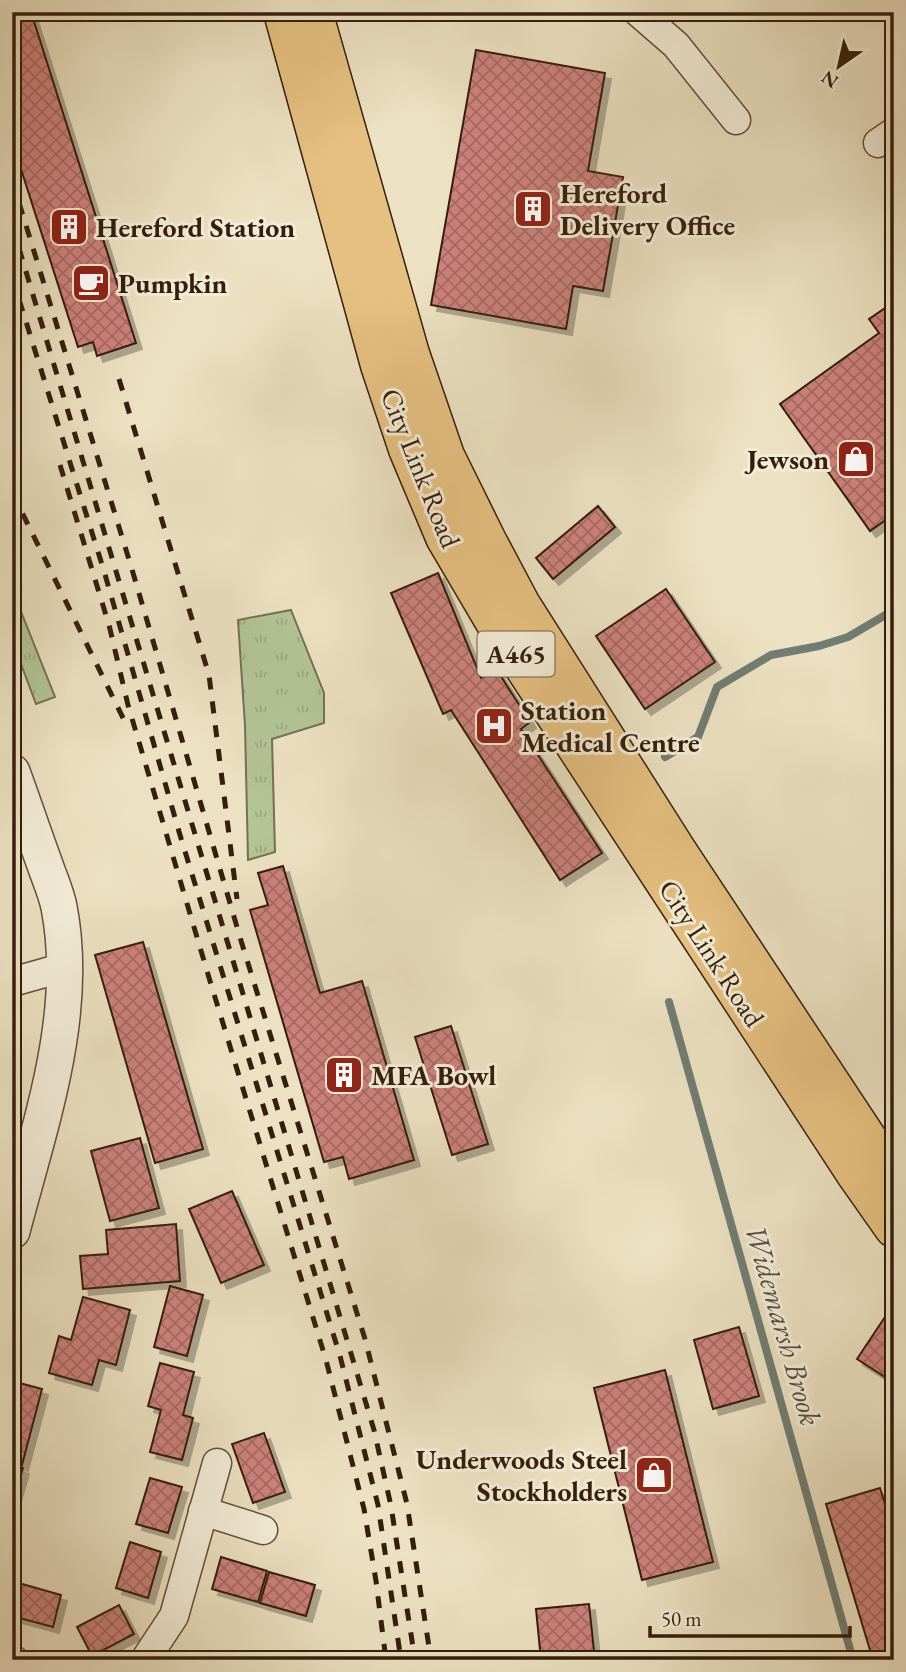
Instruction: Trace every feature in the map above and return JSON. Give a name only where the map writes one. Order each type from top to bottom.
[{"type":"highway","name":"City Link Road","points":[[283,12],[380,365],[408,449],[445,537],[506,638],[894,1228]]},
{"type":"highway","name":"City Link Road","points":[[313,12],[410,354],[445,456],[487,541],[521,604],[677,851],[894,1179]]},
{"type":"street","points":[[638,12],[676,45],[736,121]]},
{"type":"street","points":[[12,772],[58,904],[64,936],[65,967],[60,1031],[45,1105],[12,1231]]},
{"type":"street","points":[[12,982],[65,967]]},
{"type":"street","points":[[145,1660],[174,1616],[217,1463]]},
{"type":"street","points":[[203,1511],[263,1530]]},
{"type":"green space","points":[[12,589],[55,697],[36,704],[12,640]]},
{"type":"green space","points":[[291,610],[324,693],[324,723],[272,739],[275,852],[248,860],[245,726],[238,620]]},
{"type":"building","name":"Hereford Station","points":[[12,12],[31,12],[136,343],[97,356],[93,342],[78,347],[12,141]]},
{"type":"building","name":"Hereford Delivery Office","points":[[476,50],[605,73],[588,171],[623,177],[603,291],[573,286],[566,329],[431,305]]},
{"type":"building","name":"Jewson","points":[[894,302],[894,514],[870,531],[780,404],[879,333],[869,319]]},
{"type":"building","points":[[598,506],[615,527],[553,579],[536,558]]},
{"type":"building","name":"Station Medical Centre","points":[[438,573],[481,678],[495,667],[530,722],[521,729],[602,853],[560,880],[451,710],[443,714],[391,593]]},
{"type":"building","points":[[666,589],[715,662],[645,709],[596,636]]},
{"type":"building","name":"MFA Bowl","points":[[283,866],[320,993],[362,981],[414,1160],[349,1179],[343,1157],[324,1162],[250,910],[268,905],[258,873]]},
{"type":"building","points":[[143,942],[203,1149],[155,1163],[95,955]]},
{"type":"building","points":[[451,1026],[488,1144],[452,1155],[415,1037]]},
{"type":"building","points":[[140,1138],[159,1208],[110,1221],[91,1151]]},
{"type":"building","points":[[232,1191],[264,1265],[221,1283],[189,1209]]},
{"type":"building","points":[[176,1224],[180,1281],[83,1289],[80,1256],[108,1254],[106,1230]]},
{"type":"building","points":[[170,1286],[203,1295],[187,1356],[154,1347]]},
{"type":"building","points":[[83,1297],[130,1310],[116,1365],[99,1360],[92,1385],[49,1373],[59,1336],[71,1340]]},
{"type":"building","points":[[894,1305],[894,1383],[857,1359]]},
{"type":"building","points":[[739,1327],[759,1396],[713,1409],[694,1340]]},
{"type":"building","points":[[160,1363],[194,1372],[183,1415],[193,1418],[182,1460],[150,1452],[161,1410],[148,1406]]},
{"type":"building","name":"Underwoods Steel Stockholders","points":[[665,1370],[713,1562],[642,1580],[594,1388]]},
{"type":"building","points":[[12,1381],[42,1389],[22,1465],[12,1462]]},
{"type":"building","points":[[264,1433],[285,1492],[253,1503],[232,1444]]},
{"type":"building","points":[[12,1465],[23,1468],[12,1506]]},
{"type":"building","points":[[150,1478],[182,1487],[168,1533],[136,1524]]},
{"type":"building","points":[[880,1488],[894,1533],[894,1660],[873,1660],[826,1504]]},
{"type":"building","points":[[130,1542],[161,1552],[148,1598],[116,1588]]},
{"type":"building","points":[[221,1557],[267,1571],[258,1602],[212,1589]]},
{"type":"building","points":[[269,1572],[315,1585],[306,1616],[260,1603]]},
{"type":"building","points":[[15,1582],[61,1595],[53,1627],[12,1616],[12,1592]]},
{"type":"building","points":[[589,1604],[595,1660],[541,1660],[536,1609]]},
{"type":"building","points":[[119,1605],[134,1634],[92,1656],[77,1627]]},
{"type":"waterway","name":"Widemarsh Brook","points":[[665,757],[698,737],[717,687],[771,655],[819,646],[848,637],[894,610]]},
{"type":"waterway","name":"Widemarsh Brook","points":[[669,1002],[853,1660]]},
{"type":"railway","points":[[12,180],[131,566],[242,944],[365,1339],[407,1504],[431,1660]]},
{"type":"railway","points":[[12,225],[374,1430],[391,1506],[415,1660]]},
{"type":"railway","points":[[12,277],[104,571],[180,835],[340,1356],[378,1505],[401,1660]]},
{"type":"railway","points":[[119,379],[209,675],[237,899]]},
{"type":"railway","points":[[60,465],[109,625],[128,705],[210,981],[326,1360],[364,1509],[386,1660]]},
{"type":"railway","points":[[12,492],[126,724]]},
{"type":"place","name":"Hereford Delivery Office","points":[[533,209]]},
{"type":"place","name":"Hereford Station","points":[[69,227]]},
{"type":"place","name":"Pumpkin","points":[[91,283]]},
{"type":"place","name":"Jewson","points":[[856,459]]},
{"type":"place","name":"Station Medical Centre","points":[[494,726]]},
{"type":"place","name":"MFA Bowl","points":[[344,1075]]},
{"type":"place","name":"Underwoods Steel Stockholders","points":[[654,1475]]}]
